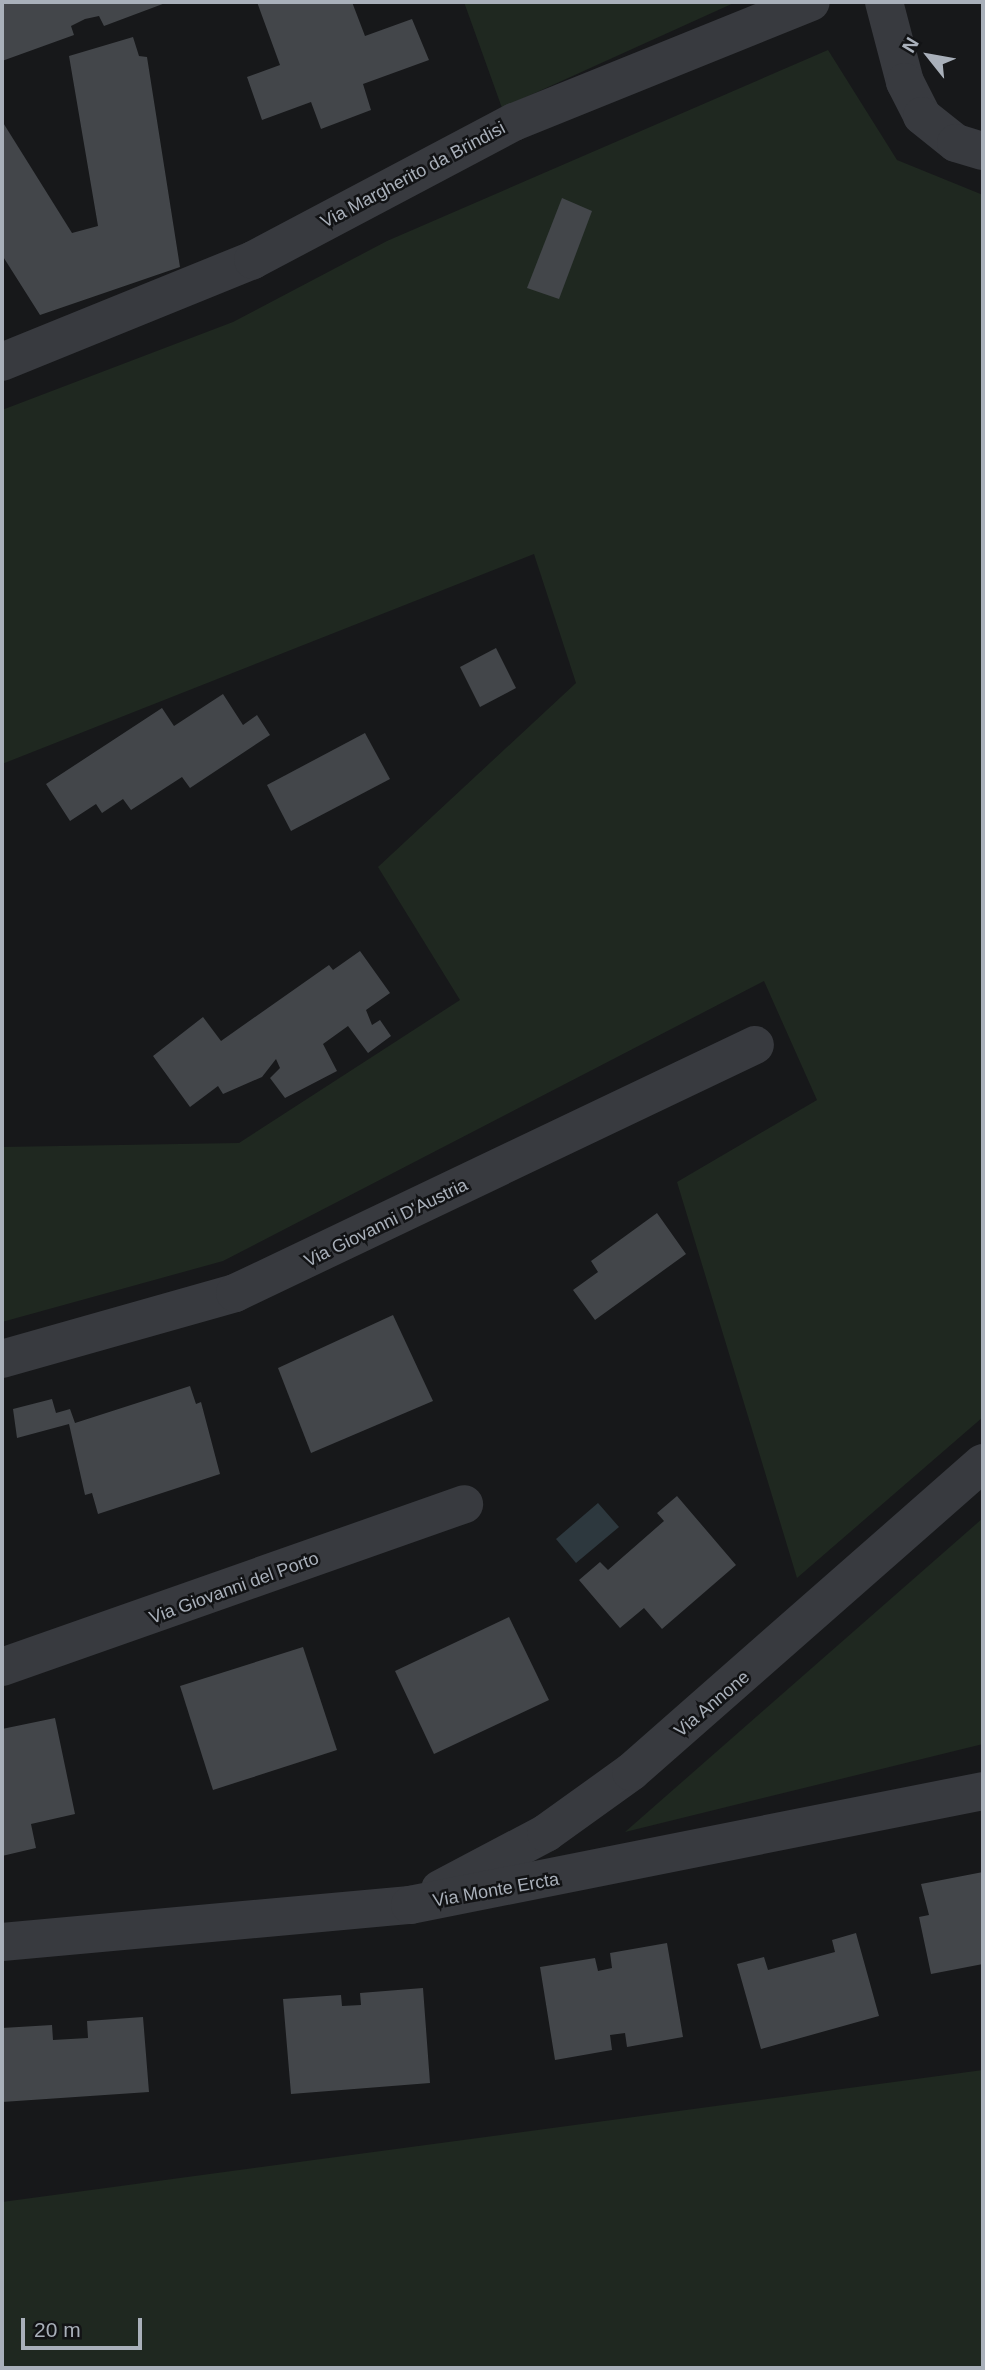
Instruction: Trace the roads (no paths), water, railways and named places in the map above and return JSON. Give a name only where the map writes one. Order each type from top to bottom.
[{"type":"street","name":"Via Margherito da Brindisi","points":[[7,349],[253,260],[525,117],[811,2]]},
{"type":"street","points":[[884,2],[905,82],[922,116],[956,143],[983,151]]},
{"type":"street","name":"Via Giovanni D'Austria","points":[[2,1359],[235,1293],[755,1045]]},
{"type":"street","name":"Via Annone","points":[[411,1905],[546,1833],[631,1772],[983,1463]]},
{"type":"street","name":"Via Giovanni del Porto","points":[[2,1667],[464,1504]]},
{"type":"street","name":"Via Monte Ercta","points":[[2,1942],[411,1905],[983,1791]]}]
